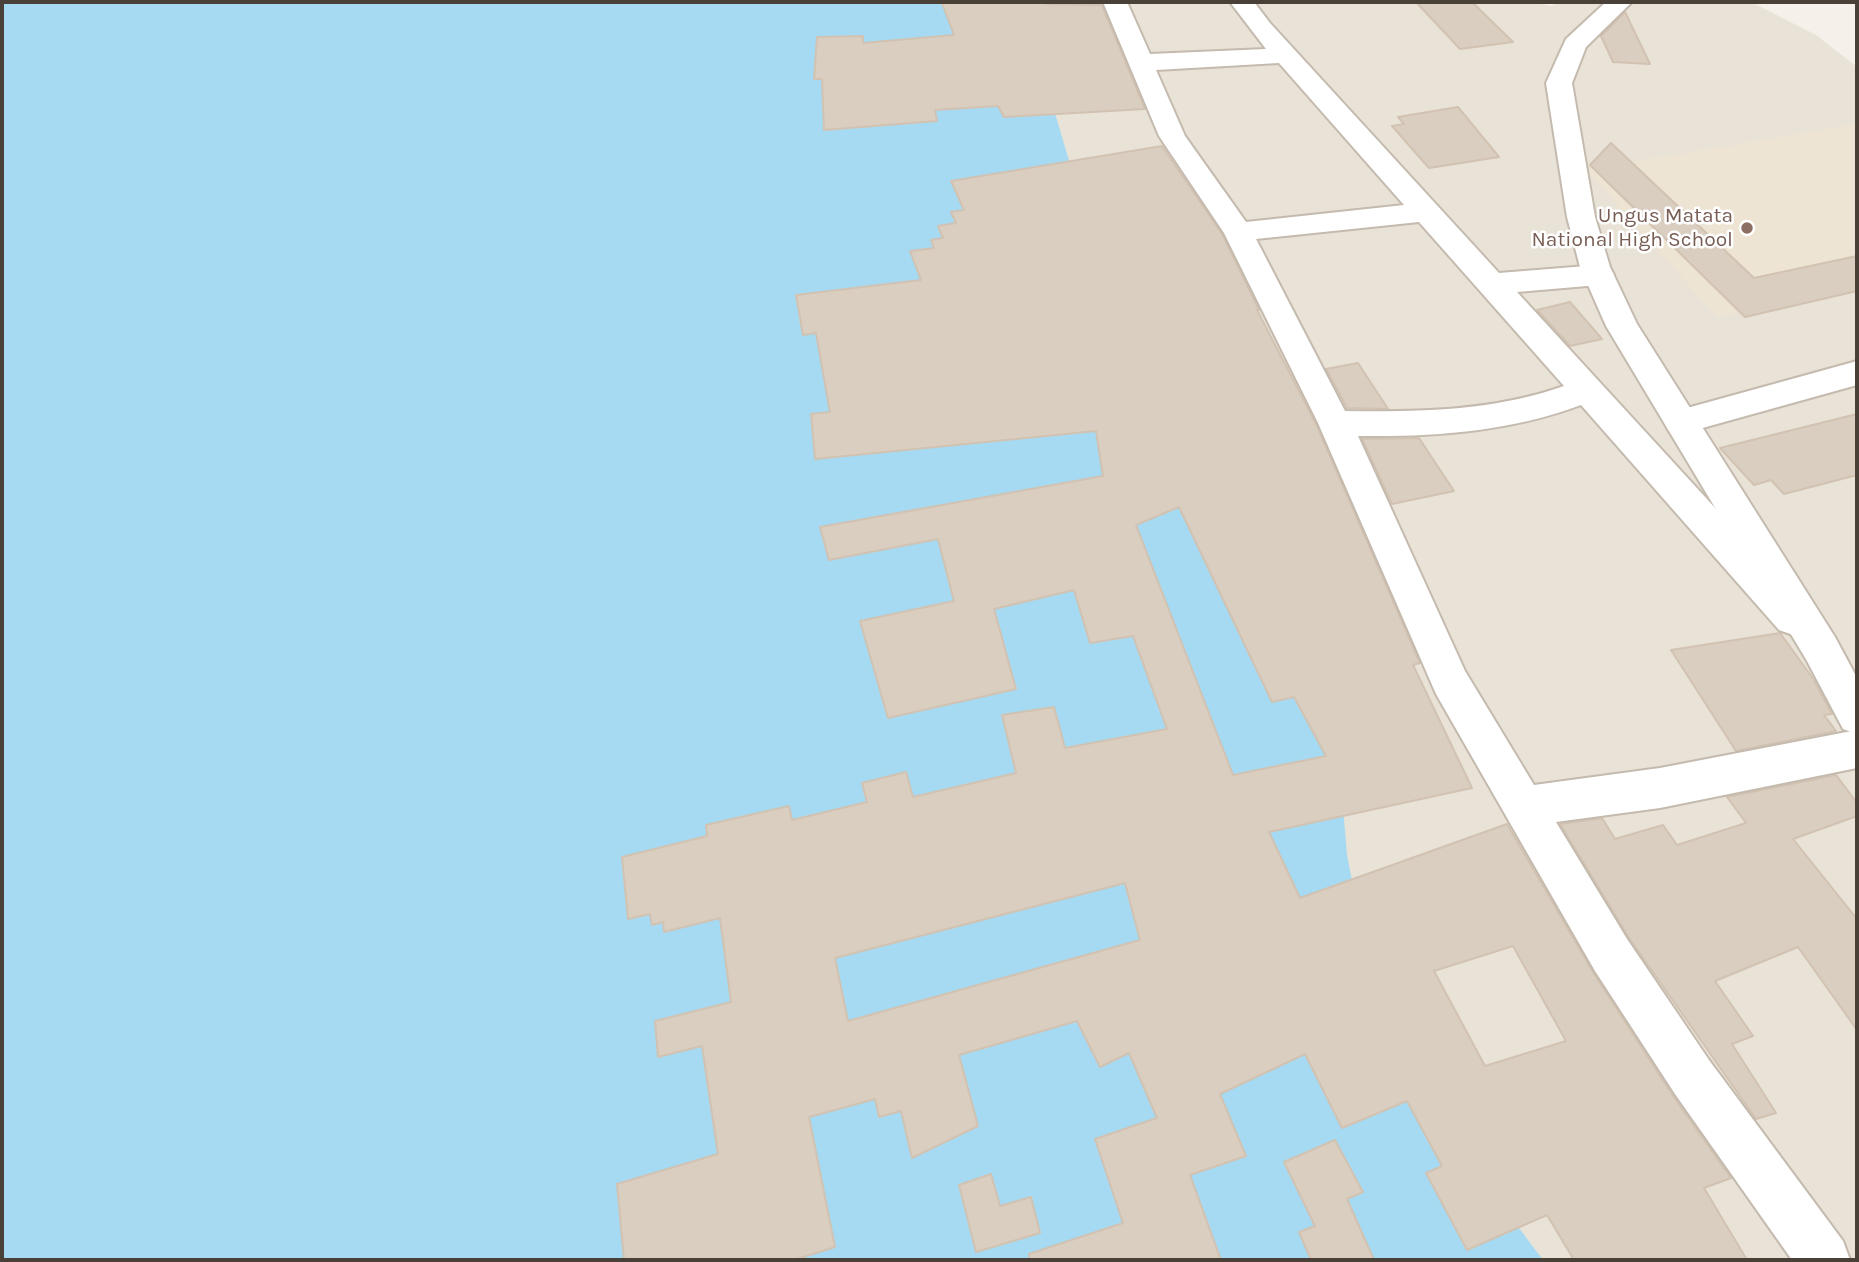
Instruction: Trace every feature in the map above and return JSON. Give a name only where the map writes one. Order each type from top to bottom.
[{"type":"street","points":[[1115,2],[1172,136],[1238,232],[1335,423],[1450,682],[1611,955],[1655,1022],[1824,1260]]},
{"type":"street","points":[[1242,2],[1285,55],[1425,212],[1821,649]]},
{"type":"street","points":[[1620,2],[1575,44],[1559,83],[1581,218],[1599,275],[1622,326],[1821,649],[1857,716]]},
{"type":"street","points":[[1139,62],[1183,62],[1285,55]]},
{"type":"street","points":[[1238,232],[1425,212]]},
{"type":"street","points":[[1490,284],[1599,275]]},
{"type":"street","points":[[1681,422],[1857,373]]},
{"type":"street","points":[[1335,423],[1461,422],[1558,402],[1587,390]]},
{"type":"street","points":[[1524,806],[1660,788],[1857,749]]},
{"type":"shaded area","points":[[891,2],[1532,2],[1551,6],[1561,2],[1751,2],[1816,35],[1857,67],[1857,1260],[563,1260]]},
{"type":"shaded area","name":"Ungus Matata National High School","points":[[1857,124],[1857,285],[1717,317],[1586,170]]},
{"type":"water","points":[[2,2],[1031,2],[1028,22],[1075,181],[1341,784],[1347,855],[1360,921],[1485,1183],[1543,1260],[2,1260]]},
{"type":"building","points":[[1416,2],[1472,2],[1513,42],[1460,49]]},
{"type":"building","points":[[942,3],[1102,5],[1145,109],[1004,117],[998,106],[935,110],[937,121],[824,130],[822,79],[814,79],[817,37],[863,36],[863,43],[954,35]]},
{"type":"building","points":[[1625,12],[1650,64],[1613,62],[1601,36]]},
{"type":"building","points":[[1458,107],[1499,157],[1429,168],[1392,126],[1404,124],[1398,117]]},
{"type":"building","points":[[1611,143],[1754,278],[1857,256],[1857,291],[1745,317],[1590,165]]},
{"type":"building","points":[[1162,146],[1222,234],[1257,310],[1316,424],[1420,663],[1413,665],[1472,788],[1269,832],[1300,898],[1507,824],[1593,972],[1673,1096],[1731,1178],[1704,1188],[1747,1260],[1574,1260],[1547,1215],[1467,1250],[1426,1173],[1442,1166],[1407,1101],[1342,1128],[1305,1054],[1220,1094],[1246,1156],[1190,1175],[1221,1260],[1030,1260],[1029,1254],[1123,1223],[1095,1139],[1157,1118],[1129,1053],[1100,1067],[1077,1021],[959,1055],[978,1126],[912,1158],[901,1111],[879,1117],[875,1099],[809,1117],[835,1247],[794,1260],[624,1260],[617,1184],[718,1154],[702,1046],[658,1057],[655,1021],[731,1002],[720,918],[664,932],[663,922],[652,925],[650,914],[628,919],[622,857],[707,836],[706,825],[789,806],[792,820],[867,802],[862,783],[906,772],[913,797],[1016,773],[1002,715],[1054,707],[1065,748],[1167,729],[1133,636],[1090,643],[1074,590],[994,609],[1016,689],[888,718],[860,621],[954,601],[938,539],[829,560],[820,527],[1103,476],[1096,431],[815,459],[811,414],[830,412],[816,333],[803,335],[796,295],[921,280],[910,251],[934,248],[931,240],[943,238],[938,226],[956,223],[951,212],[964,210],[951,181]],"holes":[[[1179,507],[1272,702],[1294,697],[1326,756],[1233,775],[1136,525]],[[1125,883],[1140,940],[848,1021],[835,958]],[[1513,946],[1566,1041],[1485,1066],[1434,971]]]},
{"type":"building","points":[[1570,302],[1602,339],[1570,346],[1537,310]]},
{"type":"building","points":[[1358,363],[1388,409],[1347,408],[1326,369]]},
{"type":"building","points":[[1857,414],[1857,475],[1784,494],[1771,480],[1754,485],[1720,448]]},
{"type":"building","points":[[1419,438],[1454,491],[1392,504],[1362,439]]},
{"type":"building","points":[[1780,633],[1814,680],[1832,714],[1824,715],[1836,731],[1736,751],[1671,650]]},
{"type":"building","points":[[1836,775],[1857,803],[1857,816],[1793,839],[1857,919],[1857,1030],[1798,947],[1715,981],[1753,1036],[1732,1044],[1776,1113],[1756,1119],[1629,938],[1560,824],[1602,818],[1615,839],[1663,825],[1677,845],[1746,823],[1727,797]]},
{"type":"building","points":[[1335,1140],[1363,1192],[1347,1199],[1374,1260],[1311,1260],[1299,1232],[1315,1226],[1284,1162]]},
{"type":"building","points":[[991,1174],[1000,1206],[1031,1197],[1040,1233],[976,1252],[959,1185]]},
{"type":"place","name":"Ungus Matata National High School","points":[[1747,228]]}]
